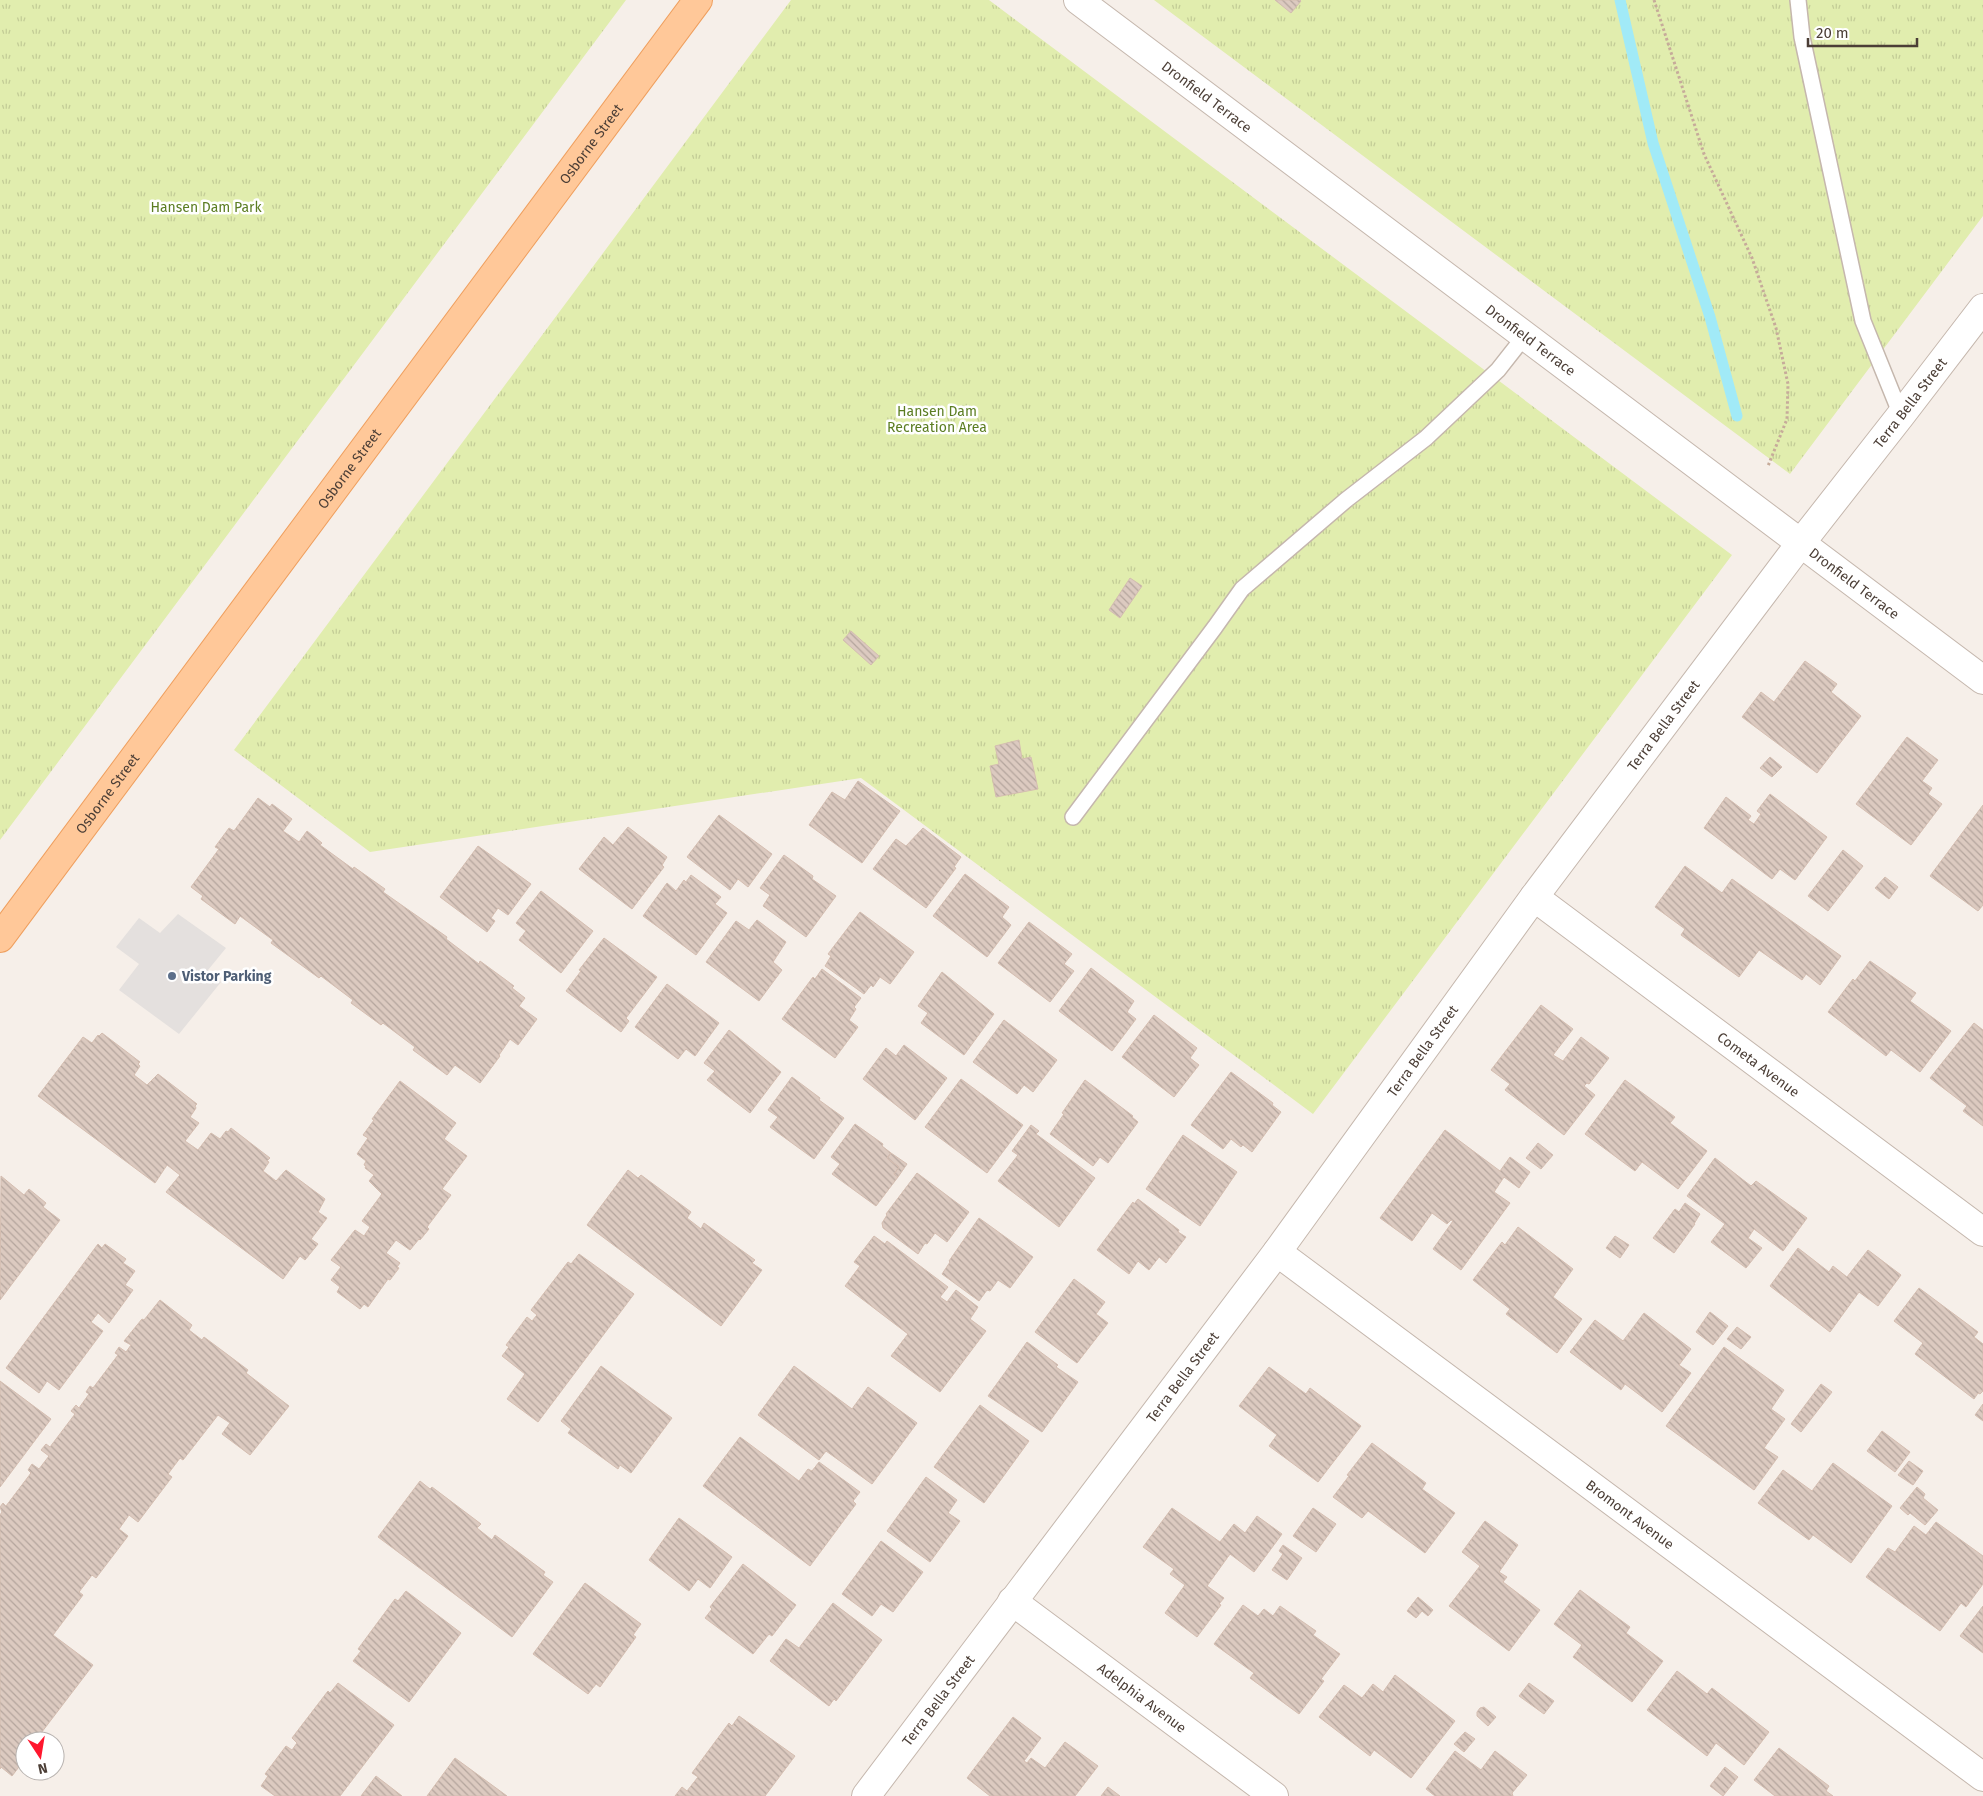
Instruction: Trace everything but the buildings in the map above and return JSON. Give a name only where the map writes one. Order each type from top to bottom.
[{"type":"main road","name":"Osborne Street","points":[[0,938],[698,0]]},
{"type":"street","name":"Dronfield Terrace","points":[[1078,0],[1524,337],[1983,680]]},
{"type":"street","name":"Terra Bella Street","points":[[866,1796],[1277,1252],[1534,897],[1800,544],[1983,308]]},
{"type":"street","name":"Cometa Avenue","points":[[1534,897],[1983,1232]]},
{"type":"street","name":"Bromont Avenue","points":[[1277,1252],[1983,1777]]},
{"type":"street","name":"Adelphia Avenue","points":[[1012,1601],[1274,1796]]},
{"type":"lane","points":[[1798,0],[1802,37],[1863,321],[1901,415]]},
{"type":"lane","points":[[1073,817],[1242,589],[1346,500],[1426,438],[1498,370],[1524,337]]},
{"type":"path","points":[[1654,0],[1704,154],[1752,258],[1776,328],[1788,384],[1787,418],[1768,466]]},
{"type":"green space","name":"Hansen Dam Park","points":[[0,0],[626,0],[0,840]]},
{"type":"green space","name":"Hansen Dam Recreation Area","points":[[791,0],[989,0],[1732,555],[1313,1114],[861,778],[370,852],[234,750]]},
{"type":"green space","points":[[1154,0],[1983,0],[1983,216],[1790,474]]},
{"type":"shaded area","name":"Vistor Parking","points":[[178,914],[226,948],[208,970],[221,982],[179,1034],[119,990],[139,964],[116,947],[139,918],[160,933]]},
{"type":"waterway","points":[[1620,0],[1653,143],[1710,317],[1737,416]]},
{"type":"place","name":"Vistor Parking","points":[[172,976]]}]
